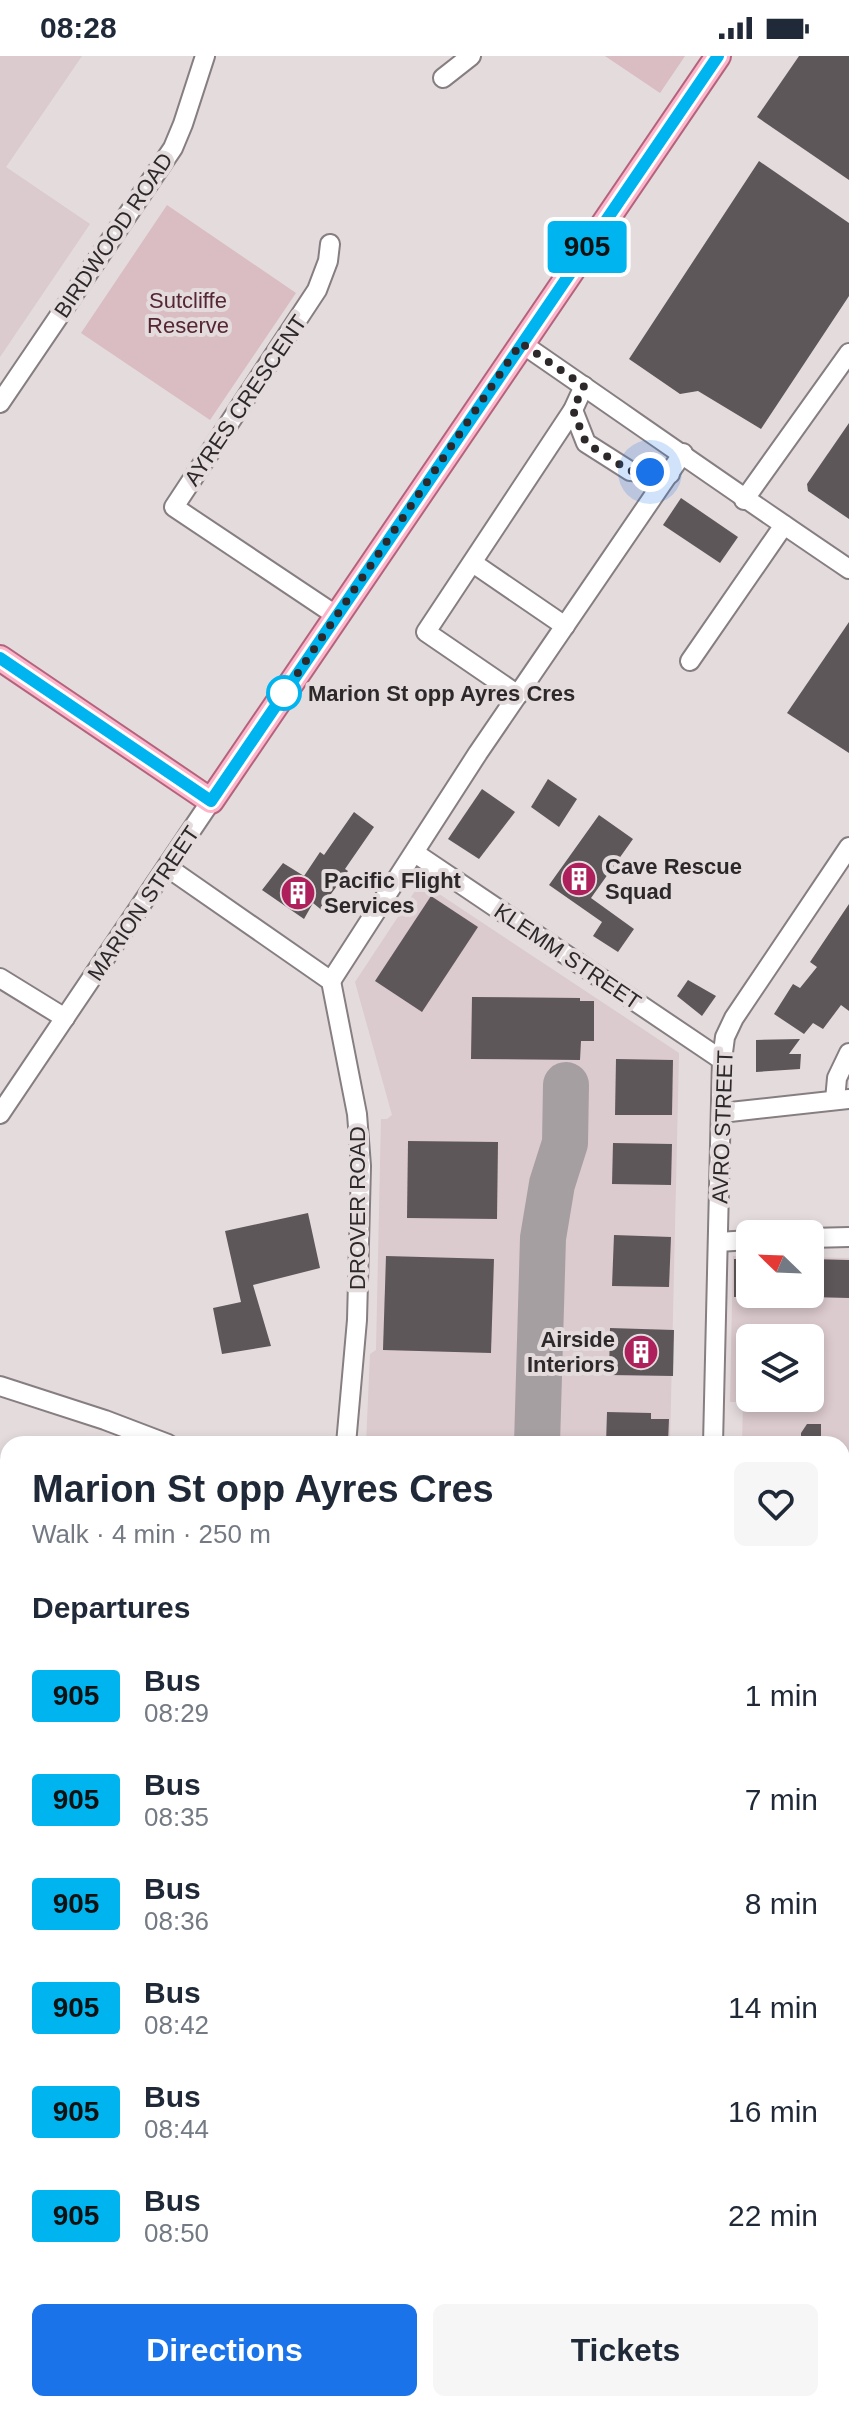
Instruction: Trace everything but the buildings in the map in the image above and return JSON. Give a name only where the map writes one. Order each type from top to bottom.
[{"type":"main road","name":"MARION STREET","points":[[211,801],[718,56]]},
{"type":"main road","points":[[0,658],[211,801]]},
{"type":"street","name":"BIRDWOOD ROAD","points":[[0,403],[173,148],[205,56]]},
{"type":"street","points":[[443,78],[471,56]]},
{"type":"street","name":"AYRES CRESCENT","points":[[330,244],[328,261],[317,290],[174,507],[337,616]]},
{"type":"street","points":[[521,343],[683,453],[744,500],[849,569]]},
{"type":"street","points":[[744,500],[849,353]]},
{"type":"street","points":[[518,695],[426,632],[573,410],[584,386]]},
{"type":"street","points":[[573,410],[586,443],[630,471],[670,474]]},
{"type":"street","points":[[167,867],[331,981],[478,753],[683,453]]},
{"type":"street","points":[[690,661],[784,525]]},
{"type":"street","points":[[473,563],[565,626]]},
{"type":"street","name":"MARION STREET","points":[[0,1114],[211,801]]},
{"type":"street","name":"AVRO STREET","points":[[713,1436],[725,1037],[734,1018],[849,847]]},
{"type":"street","name":"KLEMM STREET","points":[[415,853],[722,1060]]},
{"type":"street","points":[[0,978],[65,1018]]},
{"type":"street","name":"DROVER ROAD","points":[[331,981],[357,1114],[361,1166],[357,1320],[347,1436]]},
{"type":"street","points":[[721,1113],[842,1100],[837,1078],[849,1053]]},
{"type":"street","points":[[824,1238],[849,1237]]},
{"type":"street","points":[[718,1242],[736,1241]]},
{"type":"street","points":[[0,1386],[145,1436]]},
{"type":"shaded area","points":[[0,56],[82,56],[6,167],[90,224],[0,357]]},
{"type":"shaded area","points":[[421,882],[679,1053],[670,1436],[366,1436],[370,1354],[376,1350],[381,1119],[392,1115],[355,982]]},
{"type":"shaded area","points":[[733,1256],[736,1256],[736,1308],[824,1308],[824,1257],[849,1258],[849,1436],[742,1436],[743,1412],[824,1412],[824,1324],[736,1324],[736,1402],[730,1402]]},
{"type":"green space","points":[[605,56],[685,56],[660,93]]},
{"type":"green space","name":"Sutcliffe Reserve","points":[[167,205],[296,293],[210,420],[81,333]]},
{"type":"taxiway","points":[[537,1436],[543,1238],[552,1184],[565,1143],[566,1085]]},
{"type":"bus line","name":"905","points":[[0,658],[211,801],[718,56]]},
{"type":"place","name":"Marion St opp Ayres Cres","points":[[284,693]]},
{"type":"place","name":"Cave Rescue Squad","points":[[579,879]]},
{"type":"place","name":"Pacific Flight Services","points":[[298,893]]},
{"type":"place","name":"Airside Interiors","points":[[641,1352]]},
{"type":"route","points":[[284,693],[521,343],[584,386],[573,410],[586,443],[630,471],[650,472]]}]
